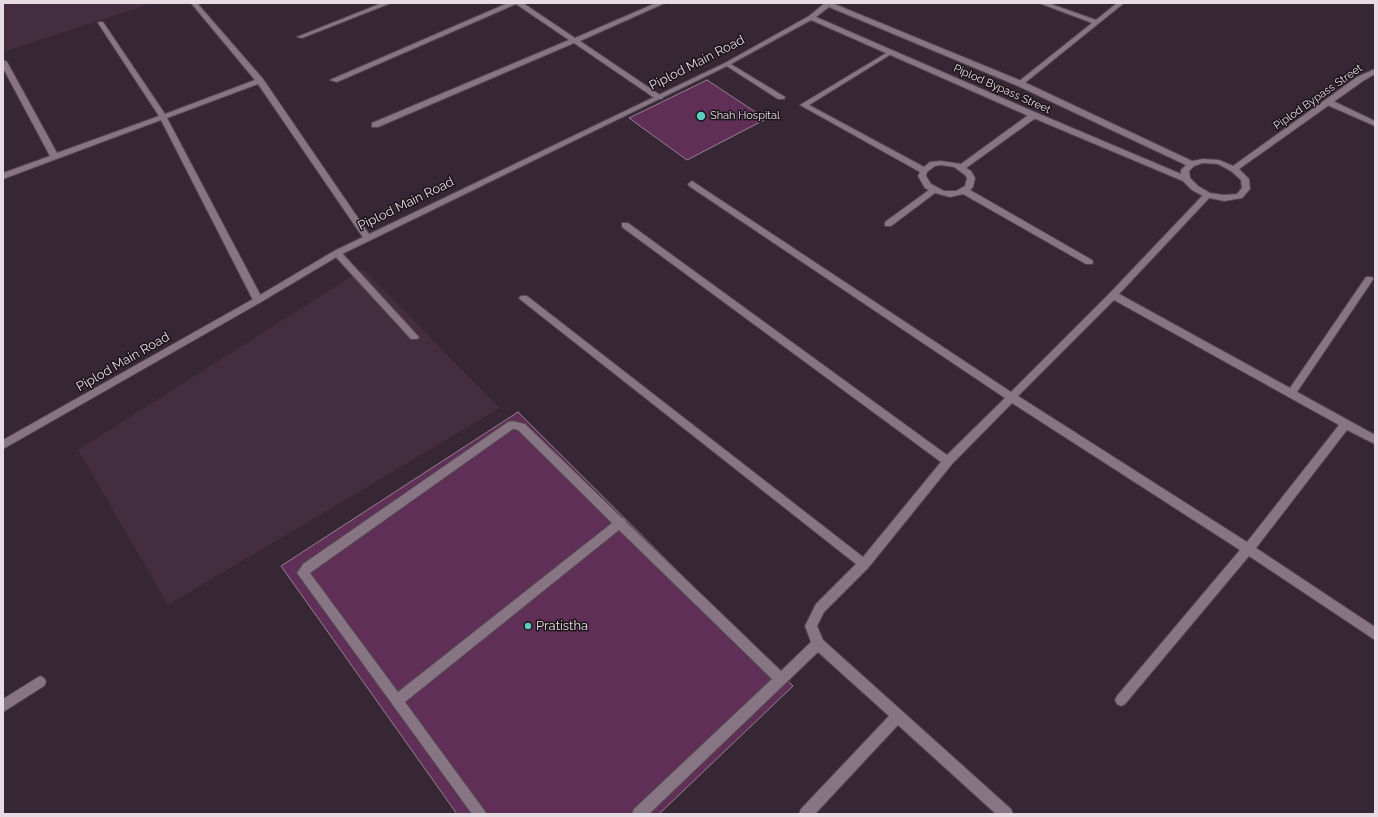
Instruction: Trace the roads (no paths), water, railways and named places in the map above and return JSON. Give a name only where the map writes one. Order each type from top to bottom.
[{"type":"street","points":[[194,3],[260,81],[368,237]]},
{"type":"street","points":[[300,37],[388,3]]},
{"type":"street","points":[[334,80],[514,3]]},
{"type":"street","points":[[519,3],[576,40],[659,98]]},
{"type":"street","points":[[375,124],[662,3]]},
{"type":"street","points":[[1042,3],[1097,24]]},
{"type":"street","points":[[1021,84],[1097,24],[1121,3]]},
{"type":"street","name":"Piplod Main Road","points":[[3,445],[258,300],[336,253],[727,64],[811,17],[828,4]]},
{"type":"street","name":"Piplod Bypass Street","points":[[828,4],[1021,84],[1191,164]]},
{"type":"street","name":"Piplod Bypass Street","points":[[811,17],[1034,116],[1186,179],[1194,188],[1208,195]]},
{"type":"street","points":[[101,23],[163,117],[258,300]]},
{"type":"street","points":[[890,53],[804,105],[924,171]]},
{"type":"street","points":[[3,62],[55,157]]},
{"type":"street","points":[[727,64],[781,97]]},
{"type":"street","name":"Piplod Bypass Street","points":[[1234,169],[1360,79],[1375,71]]},
{"type":"street","points":[[3,176],[260,81]]},
{"type":"street","points":[[1328,102],[1375,124]]},
{"type":"street","points":[[961,168],[1034,116]]},
{"type":"street","points":[[1006,814],[818,644],[812,626],[820,608],[864,564],[948,461],[1114,295],[1208,195],[1224,198],[1239,196],[1246,189],[1245,179],[1234,169],[1219,162],[1203,161],[1191,164],[1185,170],[1186,179]]},
{"type":"street","points":[[948,163],[961,168],[971,178],[969,187],[965,191],[950,194],[934,190],[923,181],[922,176],[924,171],[933,164],[948,163]]},
{"type":"street","points":[[692,184],[1012,398],[1248,549],[1375,634]]},
{"type":"street","points":[[888,224],[934,190]]},
{"type":"street","points":[[965,191],[1089,262]]},
{"type":"street","points":[[625,225],[948,461]]},
{"type":"street","points":[[336,253],[414,337]]},
{"type":"street","points":[[1291,394],[1369,279]]},
{"type":"street","points":[[1114,295],[1375,440]]},
{"type":"street","points":[[524,298],[864,564]]},
{"type":"street","points":[[1121,700],[1248,549],[1346,424]]},
{"type":"street","points":[[480,814],[304,577],[304,571],[512,425],[521,427],[621,522],[780,679]]},
{"type":"street","points":[[397,701],[621,522]]},
{"type":"street","points":[[639,814],[818,644]]},
{"type":"street","points":[[3,706],[40,682]]},
{"type":"street","points":[[806,814],[898,716]]},
{"type":"place","name":"Shah Hospital","points":[[701,116]]},
{"type":"place","name":"Pratistha","points":[[528,626]]}]
